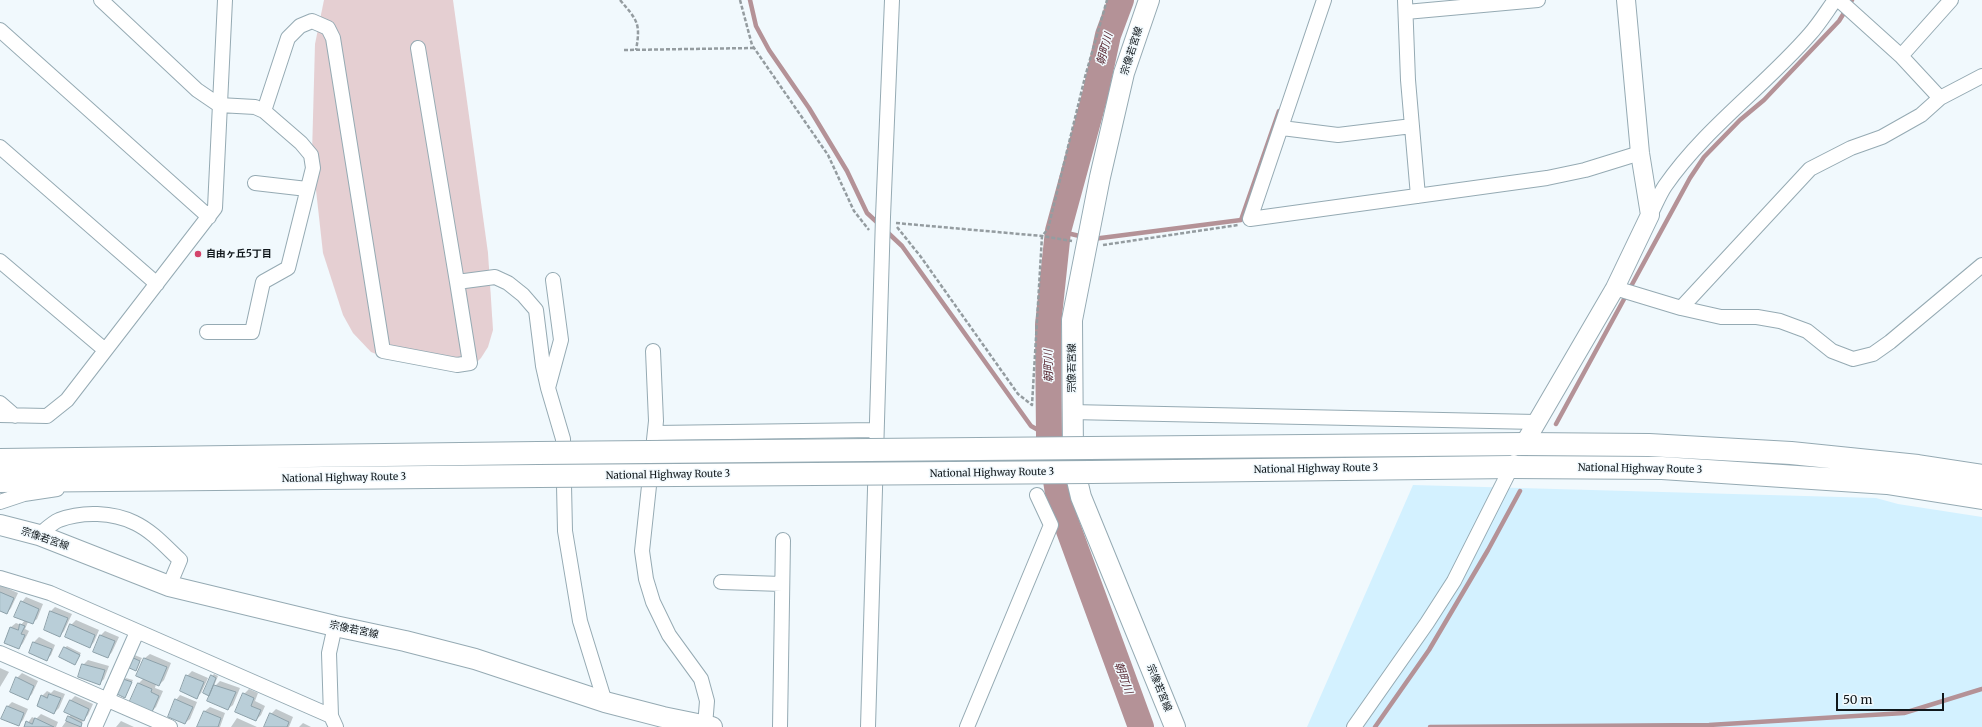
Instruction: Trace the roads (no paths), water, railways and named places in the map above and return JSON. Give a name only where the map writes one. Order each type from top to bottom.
[{"type":"highway","points":[[0,460],[538,453],[1524,444],[1649,446],[1791,453],[1918,466],[1982,476]]},
{"type":"highway","name":"National Highway Route 3","points":[[0,481],[1512,467],[1662,468],[1789,475],[1887,483],[1982,498]]},
{"type":"main road","name":"宗像若宮線","points":[[1149,0],[1124,73],[1086,244],[1072,320],[1073,455],[1076,476],[1082,497],[1175,727]]},
{"type":"main road","name":"宗像若宮線","points":[[0,525],[39,535],[169,586],[335,626],[405,641],[475,659],[661,722],[708,726]]},
{"type":"street","points":[[101,0],[197,90],[219,105],[255,107],[264,112],[301,143],[310,155],[313,168],[288,268],[263,282],[252,332],[207,332]]},
{"type":"street","points":[[0,415],[47,416],[67,400],[215,208],[225,0]]},
{"type":"street","points":[[868,727],[882,243],[892,0]]},
{"type":"street","points":[[1324,0],[1250,219],[1547,178],[1585,170],[1640,153]]},
{"type":"street","points":[[1418,196],[1408,80],[1406,6],[1538,0]]},
{"type":"street","points":[[1626,0],[1640,153],[1650,215]]},
{"type":"street","points":[[1354,727],[1423,630],[1454,581],[1536,422],[1615,288],[1664,187],[1682,164],[1722,120],[1755,90],[1810,34],[1835,0]]},
{"type":"street","points":[[1839,0],[1901,56],[1940,98]]},
{"type":"street","points":[[1901,56],[1951,0]]},
{"type":"street","points":[[264,112],[288,38],[300,26],[312,21],[328,28],[333,38],[383,351],[456,365],[470,363],[418,48]]},
{"type":"street","points":[[0,30],[208,217]]},
{"type":"street","points":[[1680,308],[1810,169],[1851,148],[1882,137],[1921,115],[1940,98],[1982,76]]},
{"type":"street","points":[[1282,128],[1338,135],[1412,126]]},
{"type":"street","points":[[0,147],[157,284]]},
{"type":"street","points":[[255,183],[307,189]]},
{"type":"street","points":[[0,261],[105,350]]},
{"type":"street","points":[[1615,288],[1680,308],[1721,318],[1757,317],[1780,320],[1807,331],[1832,351],[1853,359],[1873,354],[1890,342],[1982,265]]},
{"type":"street","points":[[457,282],[495,277],[508,283],[523,295],[536,310],[543,366],[563,439],[565,531],[580,621],[605,702]]},
{"type":"street","points":[[548,388],[561,340],[553,280]]},
{"type":"street","points":[[653,351],[656,421],[642,551],[646,579],[653,602],[669,635],[701,679],[707,701],[708,726]]},
{"type":"street","points":[[0,403],[15,416]]},
{"type":"street","points":[[1072,412],[1536,422]]},
{"type":"street","points":[[655,433],[876,430]]},
{"type":"street","points":[[0,502],[24,494],[113,480]]},
{"type":"street","points":[[967,727],[1051,525],[1037,495]]},
{"type":"street","points":[[39,535],[58,521],[84,514],[108,515],[134,523],[157,538],[180,560],[169,586]]},
{"type":"street","points":[[780,727],[783,540]]},
{"type":"street","points":[[0,578],[50,593],[333,721],[329,653],[335,626]]},
{"type":"street","points":[[721,582],[782,584]]},
{"type":"street","points":[[95,727],[137,632]]},
{"type":"street","points":[[0,653],[170,727]]},
{"type":"waterway","points":[[750,0],[756,26],[769,50],[809,108],[847,171],[867,213],[880,225]]},
{"type":"waterway","name":"朝町川","points":[[1121,0],[1108,35],[1095,95],[1058,231],[1048,325],[1049,436],[1060,506],[1141,727]]},
{"type":"waterway","points":[[1556,424],[1690,178],[1704,157],[1740,120],[1764,100],[1839,21],[1852,0]]},
{"type":"waterway","points":[[1093,239],[1241,220],[1279,111]]},
{"type":"waterway","points":[[885,230],[902,246],[1031,426],[1049,436]]},
{"type":"waterway","points":[[1058,231],[1084,237]]},
{"type":"waterway","points":[[1375,727],[1429,650],[1488,550],[1520,491]]},
{"type":"waterway","points":[[1430,727],[1709,725],[1904,713],[1982,689]]},
{"type":"place","name":"自由ヶ丘5丁目","points":[[198,254]]}]
